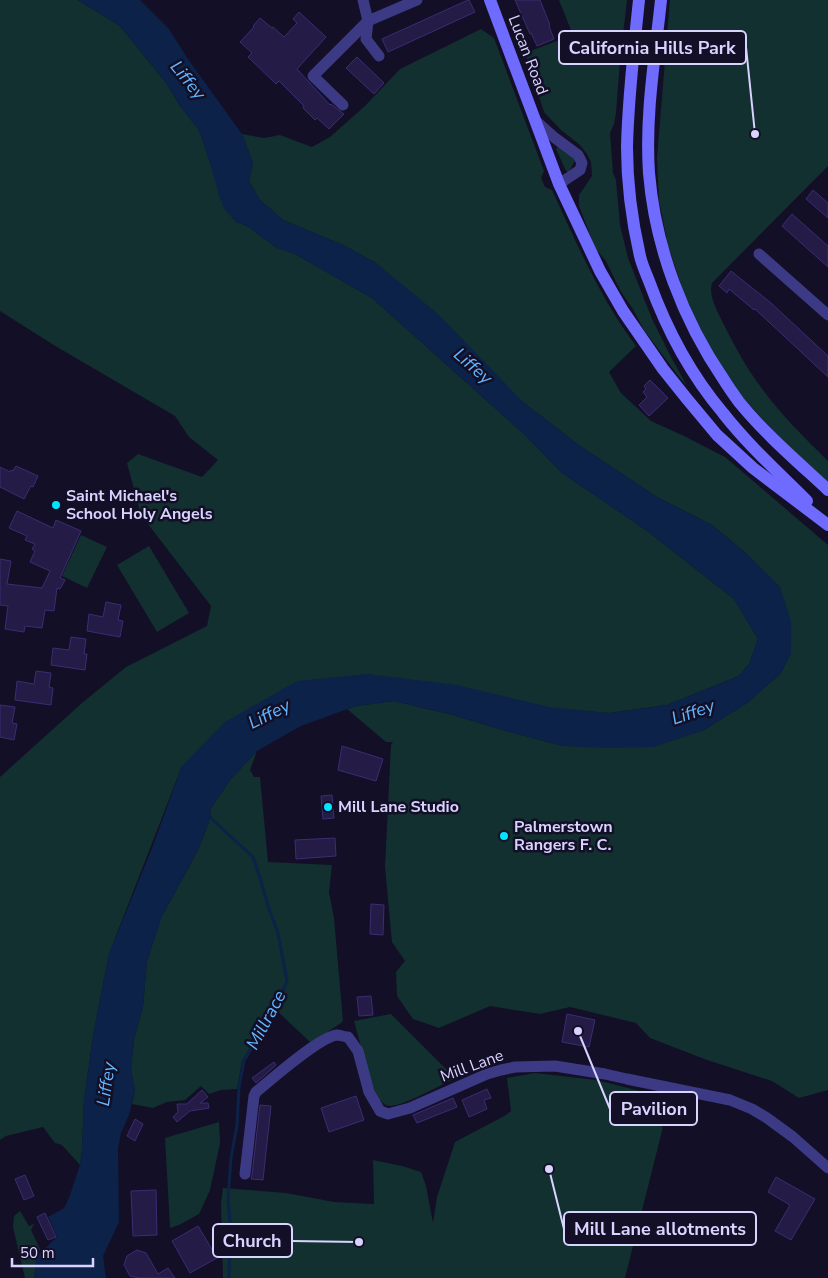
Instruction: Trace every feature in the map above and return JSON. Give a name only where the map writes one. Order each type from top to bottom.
[{"type":"main road","name":"Lucan Road","points":[[490,0],[560,184]]},
{"type":"main road","points":[[640,0],[629,94],[627,148],[629,188],[641,258],[655,298],[676,343],[722,413],[828,523]]},
{"type":"main road","points":[[661,0],[648,115],[649,173],[654,212],[662,249],[676,288],[698,338],[739,402],[773,439],[828,490]]},
{"type":"main road","points":[[560,184],[600,271],[623,312],[663,369],[717,434],[753,468],[828,523]]},
{"type":"street","points":[[362,0],[368,21],[366,39],[379,56]]},
{"type":"street","points":[[343,105],[313,76],[368,21],[417,0]]},
{"type":"street","name":"Lucan Road","points":[[536,121],[578,155],[582,163],[580,170],[560,184]]},
{"type":"street","points":[[759,254],[828,315]]},
{"type":"street","name":"Mill Lane","points":[[245,1174],[256,1092],[306,1052],[336,1035],[348,1038],[358,1051],[369,1092],[380,1111],[388,1114],[410,1108],[487,1074],[516,1067],[555,1066],[730,1100],[752,1109],[767,1118],[828,1168]]},
{"type":"green space","points":[[0,0],[78,0],[120,26],[167,84],[180,106],[199,130],[210,162],[236,222],[247,226],[277,248],[295,254],[372,298],[525,435],[562,473],[646,530],[734,599],[758,639],[749,664],[739,676],[667,705],[609,713],[546,708],[367,674],[182,766],[109,954],[94,1030],[84,1100],[80,1165],[62,1145],[55,1143],[43,1127],[6,1136],[0,1140],[0,777],[82,703],[126,667],[207,626],[211,606],[141,515],[127,463],[138,454],[202,477],[218,460],[189,437],[175,416],[57,347],[0,311]]},
{"type":"green space","points":[[559,0],[627,0],[616,113],[610,133],[620,225],[628,258],[652,319],[687,386],[644,330],[621,292],[606,261],[595,248],[579,206],[579,195],[592,176],[591,162],[587,154],[580,145],[561,130],[544,112],[525,53],[573,35]]},
{"type":"green space","points":[[670,0],[828,0],[828,166],[712,283],[711,293],[736,348],[755,379],[784,416],[828,461],[828,483],[779,437],[743,398],[712,352],[688,306],[668,245],[659,201],[657,158]]},
{"type":"green space","points":[[481,29],[494,38],[544,171],[541,178],[545,187],[552,190],[600,290],[636,346],[609,372],[621,393],[651,421],[725,457],[828,545],[828,1090],[799,1098],[772,1081],[707,1060],[650,1038],[636,1023],[570,1007],[540,1014],[490,1006],[439,1028],[413,1019],[397,996],[396,972],[405,961],[392,942],[385,867],[391,745],[393,742],[386,742],[347,709],[394,701],[453,715],[563,746],[653,747],[704,730],[747,703],[781,673],[791,653],[780,587],[747,554],[712,525],[657,497],[580,446],[524,403],[376,263],[343,245],[283,220],[260,200],[249,181],[253,163],[242,134],[264,138],[280,135],[312,147],[330,137],[365,106],[400,69]]},
{"type":"green space","points":[[558,146],[576,158],[569,172],[566,171],[556,149]]},
{"type":"green space","points":[[81,535],[107,547],[87,588],[62,576]]},
{"type":"green space","points":[[149,546],[189,613],[157,632],[117,565]]},
{"type":"green space","points":[[257,751],[250,770],[254,777],[260,777],[268,862],[332,865],[329,892],[334,918],[343,1021],[311,1043],[274,1008],[242,1061],[237,1089],[221,1090],[209,1094],[201,1086],[185,1100],[167,1102],[153,1108],[132,1104],[135,1090],[131,1070],[134,1039],[143,1006],[147,961],[161,918],[198,850],[209,822],[211,808],[230,780]]},
{"type":"green space","points":[[391,1014],[455,1078],[414,1099],[391,1106],[382,1102],[373,1087],[354,1021]]},
{"type":"green space","points":[[535,1073],[596,1080],[648,1093],[642,1118],[663,1127],[625,1278],[223,1278],[221,1204],[223,1188],[286,1193],[334,1202],[374,1204],[373,1160],[421,1172],[426,1186],[433,1223],[437,1197],[455,1142],[511,1111],[507,1078]]},
{"type":"green space","points":[[219,1122],[220,1143],[210,1190],[199,1214],[170,1228],[165,1138]]},
{"type":"green space","points":[[20,1211],[29,1226],[34,1224],[31,1230],[40,1249],[37,1256],[34,1278],[25,1278],[13,1227],[14,1216]]},
{"type":"water","name":"Liffey","points":[[78,0],[140,0],[169,29],[188,59],[242,134],[253,163],[249,181],[260,200],[283,220],[343,245],[376,263],[438,314],[524,403],[580,446],[657,497],[712,525],[747,554],[780,587],[791,621],[791,653],[781,673],[747,703],[704,730],[653,747],[563,746],[453,715],[394,701],[356,706],[301,726],[257,751],[230,780],[211,808],[209,822],[198,850],[161,918],[147,961],[143,1006],[134,1039],[131,1070],[135,1090],[118,1148],[119,1222],[103,1256],[106,1278],[34,1278],[37,1256],[57,1237],[48,1217],[64,1208],[80,1165],[84,1100],[94,1030],[109,954],[152,848],[182,766],[225,722],[297,681],[367,674],[457,685],[549,707],[609,713],[667,705],[739,676],[749,664],[758,639],[734,599],[646,530],[562,473],[525,435],[372,298],[295,254],[277,248],[247,226],[236,222],[225,210],[219,196],[199,130],[180,106],[167,84],[120,26]]},
{"type":"building","points":[[468,0],[475,12],[388,52],[382,39]]},
{"type":"building","points":[[515,0],[540,0],[554,39],[537,46]]},
{"type":"building","points":[[299,12],[326,37],[297,69],[330,105],[344,114],[329,129],[317,118],[315,120],[279,81],[276,84],[248,57],[252,53],[240,42],[260,18],[284,37],[297,23],[293,19]]},
{"type":"building","points":[[357,57],[384,83],[374,94],[346,68]]},
{"type":"building","points":[[813,190],[828,203],[828,218],[806,199]]},
{"type":"building","points":[[792,214],[828,246],[828,267],[782,226]]},
{"type":"building","points":[[731,271],[771,303],[828,356],[828,377],[755,309],[729,289],[727,293],[719,286]]},
{"type":"building","points":[[650,380],[668,398],[649,416],[639,405],[647,397],[643,392],[646,389],[644,386]]},
{"type":"building","points":[[16,466],[38,476],[24,499],[0,487],[0,467],[10,472]]},
{"type":"building","points":[[17,511],[53,528],[56,520],[81,531],[60,578],[65,580],[60,589],[57,588],[54,611],[45,610],[42,628],[25,626],[24,632],[5,629],[8,606],[0,605],[0,559],[11,561],[7,584],[42,588],[50,571],[30,562],[35,551],[32,549],[35,544],[25,540],[27,536],[9,528]]},
{"type":"building","points":[[106,602],[121,605],[118,620],[123,621],[120,637],[87,631],[89,614],[103,617]]},
{"type":"building","points":[[71,637],[86,639],[84,654],[87,654],[85,670],[51,665],[53,648],[69,650]]},
{"type":"building","points":[[36,671],[51,673],[49,687],[53,688],[51,705],[15,700],[17,681],[34,684]]},
{"type":"building","points":[[0,705],[15,707],[12,723],[17,724],[14,740],[0,737]]},
{"type":"building","points":[[342,746],[383,759],[376,781],[338,770]]},
{"type":"building","name":"Mill Lane Studio","points":[[332,795],[334,818],[323,819],[321,796]]},
{"type":"building","points":[[335,838],[336,856],[296,859],[295,840]]},
{"type":"building","points":[[371,904],[384,905],[383,935],[370,934]]},
{"type":"building","points":[[371,996],[373,1015],[359,1016],[357,997]]},
{"type":"building","points":[[567,1014],[595,1020],[589,1047],[562,1042]]},
{"type":"building","points":[[274,1062],[276,1065],[256,1083],[252,1078]]},
{"type":"building","points":[[487,1089],[491,1098],[484,1100],[487,1109],[469,1117],[462,1100]]},
{"type":"building","points":[[202,1090],[208,1097],[200,1103],[208,1103],[209,1108],[190,1111],[177,1122],[173,1117],[178,1112],[177,1104],[187,1104]]},
{"type":"building","points":[[356,1096],[364,1120],[329,1132],[321,1108]]},
{"type":"building","points":[[453,1098],[457,1107],[417,1123],[413,1115]]},
{"type":"building","points":[[260,1105],[271,1106],[263,1180],[251,1179]]},
{"type":"building","points":[[135,1119],[143,1124],[135,1141],[127,1136]]},
{"type":"building","points":[[25,1175],[34,1196],[24,1200],[15,1179]]},
{"type":"building","points":[[776,1177],[815,1199],[791,1240],[775,1231],[790,1205],[768,1192]]},
{"type":"building","points":[[156,1190],[157,1235],[133,1236],[131,1191]]},
{"type":"building","points":[[45,1213],[56,1237],[48,1240],[37,1217]]},
{"type":"building","points":[[198,1226],[217,1258],[190,1273],[172,1241]]},
{"type":"building","points":[[137,1250],[146,1253],[158,1274],[168,1268],[175,1278],[139,1278],[130,1276],[124,1265],[127,1256]]},
{"type":"waterway","name":"Millrace","points":[[207,813],[253,857],[278,933],[287,981],[278,1003],[244,1061],[239,1087],[237,1125],[231,1158],[228,1199],[230,1221],[229,1278]]},
{"type":"place","name":"California Hills Park","points":[[755,134]]},
{"type":"place","name":"Saint Michael's School Holy Angels","points":[[56,505]]},
{"type":"place","name":"Mill Lane Studio","points":[[328,807]]},
{"type":"place","name":"Palmerstown Rangers F. C.","points":[[504,836]]},
{"type":"place","name":"Pavilion","points":[[578,1031]]},
{"type":"place","name":"Mill Lane allotments","points":[[549,1169]]},
{"type":"place","name":"Church","points":[[359,1242]]}]
